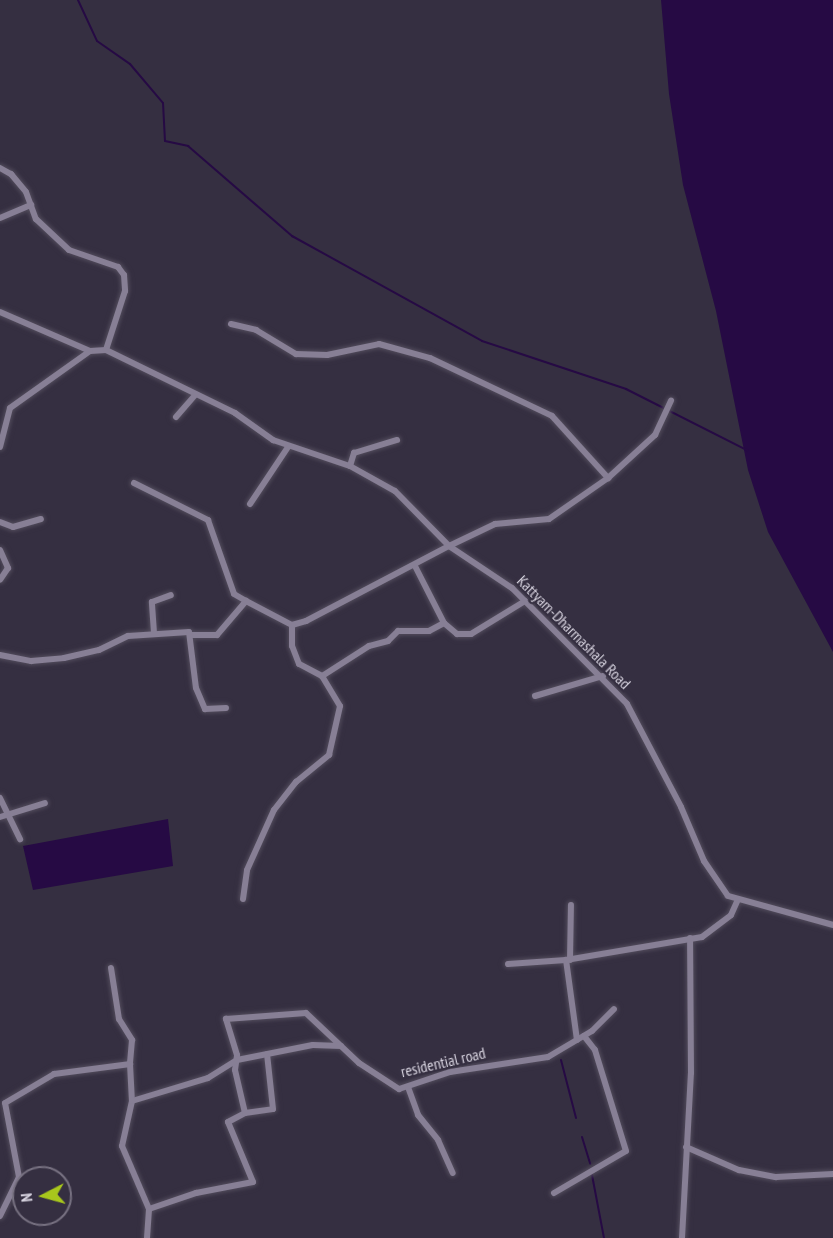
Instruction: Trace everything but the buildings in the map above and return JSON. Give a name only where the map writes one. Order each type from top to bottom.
[{"type":"street","points":[[0,168],[11,174],[31,205],[36,219],[69,250],[118,267],[124,275],[125,291],[106,350]]},
{"type":"street","points":[[0,218],[31,205]]},
{"type":"street","name":"Kattyam-Dharmashala Road","points":[[0,312],[90,351],[106,350],[248,420],[288,447],[350,466],[395,491],[449,546],[513,588],[603,676],[627,704],[681,807],[704,861],[728,896],[833,924]]},
{"type":"street","points":[[231,324],[256,330],[296,354],[327,355],[379,344],[430,358],[552,416],[608,478]]},
{"type":"street","points":[[0,447],[10,408],[90,351]]},
{"type":"street","points":[[176,417],[196,394]]},
{"type":"street","points":[[292,625],[416,566],[449,546],[495,524],[549,519],[608,478],[655,435],[669,403]]},
{"type":"street","points":[[350,466],[354,453],[397,440]]},
{"type":"street","points":[[250,504],[288,447]]},
{"type":"street","points":[[134,483],[208,520],[234,594],[292,625]]},
{"type":"street","points":[[0,522],[13,527],[41,519]]},
{"type":"street","points":[[0,550],[8,568],[0,580]]},
{"type":"street","points":[[416,566],[444,623],[457,634],[471,634],[525,601]]},
{"type":"street","points":[[154,633],[152,602],[171,595]]},
{"type":"street","points":[[0,655],[31,661],[80,656],[128,636],[185,631],[192,635],[217,635],[246,601]]},
{"type":"street","points":[[322,676],[369,646],[388,641],[398,631],[429,631],[444,623]]},
{"type":"street","points":[[243,899],[247,870],[274,810],[296,782],[329,755],[340,706],[322,676],[295,659],[292,625]]},
{"type":"street","points":[[192,635],[196,688],[206,708],[226,708]]},
{"type":"street","points":[[535,696],[603,676]]},
{"type":"street","points":[[0,798],[3,816],[20,839]]},
{"type":"street","points":[[3,816],[45,803]]},
{"type":"street","points":[[508,964],[568,960],[702,937],[731,915],[738,899]]},
{"type":"street","points":[[571,905],[568,960],[577,1040]]},
{"type":"street","points":[[682,1238],[691,1073],[690,938]]},
{"type":"street","points":[[111,968],[119,1019],[132,1040],[130,1064],[132,1101],[122,1146],[149,1209],[147,1238]]},
{"type":"street","name":"residential road","points":[[245,1113],[235,1070],[237,1060],[226,1019],[306,1013],[359,1063],[399,1089],[450,1072],[548,1056],[584,1036],[614,1009]]},
{"type":"street","points":[[554,1193],[626,1151],[595,1050],[584,1036]]},
{"type":"street","points":[[132,1101],[208,1078],[237,1060],[322,1044],[341,1046]]},
{"type":"street","points":[[149,1209],[196,1193],[253,1182],[228,1122],[245,1113],[273,1109],[267,1054]]},
{"type":"street","points":[[0,1216],[19,1178],[3,1104],[62,1071],[130,1064]]},
{"type":"street","points":[[408,1087],[418,1115],[438,1140],[453,1173]]},
{"type":"street","points":[[686,1147],[739,1170],[776,1177],[833,1174]]},
{"type":"shaded area","points":[[661,0],[833,0],[833,652],[768,532],[748,470],[716,311],[683,185],[669,94]]},
{"type":"shaded area","points":[[168,819],[173,866],[33,890],[23,846]]},
{"type":"waterway","points":[[78,0],[97,41],[130,64],[163,103],[165,141],[188,146],[292,236],[482,341],[626,389],[747,450]]},
{"type":"waterway","points":[[561,1060],[576,1118]]},
{"type":"waterway","points":[[582,1137],[590,1164]]},
{"type":"waterway","points":[[592,1175],[604,1238]]}]
